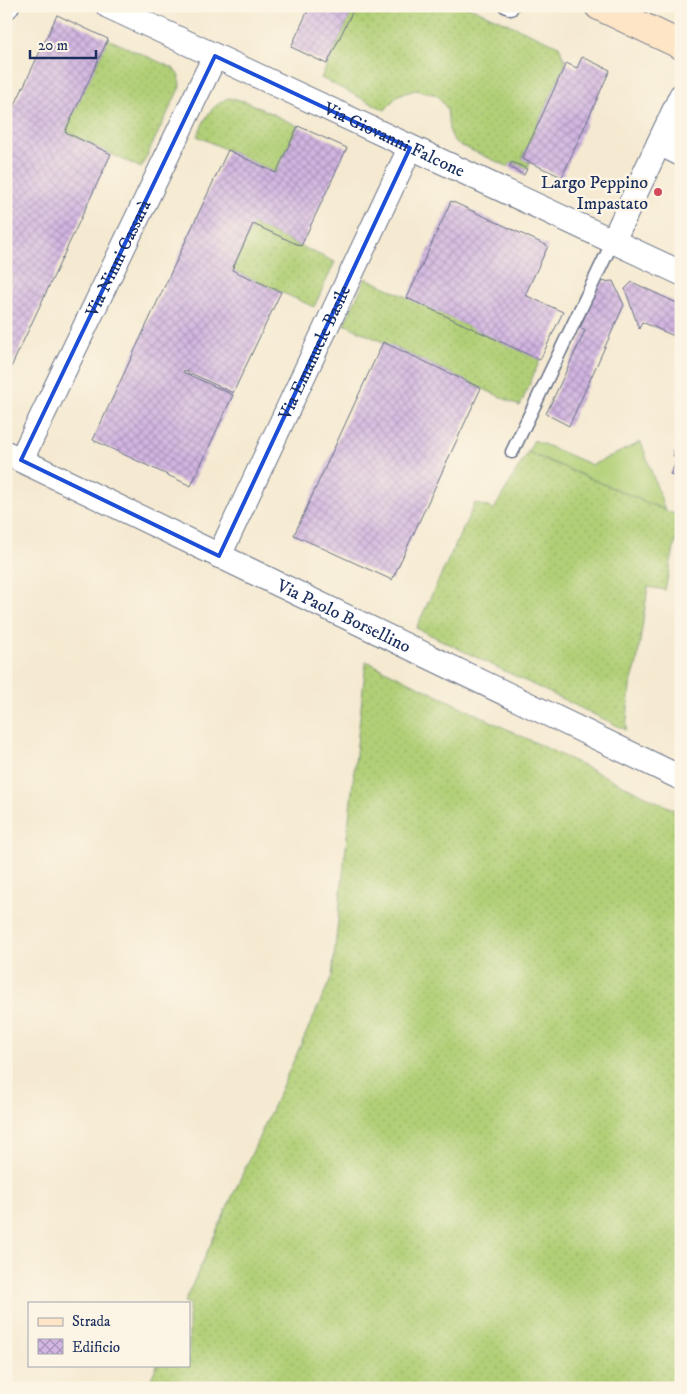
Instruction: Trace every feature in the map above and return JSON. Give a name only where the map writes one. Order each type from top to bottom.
[{"type":"main road","points":[[599,6],[681,45]]},
{"type":"street","name":"Via Giovanni Falcone","points":[[108,6],[681,274]]},
{"type":"street","name":"Via Ninni Cassarà","points":[[14,456],[215,56]]},
{"type":"street","points":[[613,242],[681,96]]},
{"type":"street","points":[[658,143],[681,154]]},
{"type":"street","name":"Via Emanuele Basile","points":[[219,556],[410,148]]},
{"type":"street","name":"Via Paolo Borsellino","points":[[14,456],[681,778]]},
{"type":"lane","points":[[505,6],[511,9],[512,6]]},
{"type":"lane","points":[[512,452],[613,242]]},
{"type":"highlighted area","points":[[215,56],[410,148],[219,556],[21,460]]},
{"type":"green space","points":[[355,6],[467,6],[559,46],[566,63],[522,158],[530,163],[527,169],[512,162],[509,167],[455,143],[449,130],[447,109],[437,95],[416,90],[398,95],[385,110],[321,78]]},
{"type":"green space","points":[[108,39],[173,68],[179,76],[180,87],[141,168],[65,132]]},
{"type":"green space","points":[[228,98],[245,101],[298,126],[276,173],[197,136],[205,119],[212,110]]},
{"type":"green space","points":[[253,224],[335,262],[314,307],[232,270]]},
{"type":"green space","points":[[366,278],[540,360],[520,406],[344,324]]},
{"type":"green space","points":[[534,440],[592,465],[641,442],[665,510],[528,452]]},
{"type":"green space","points":[[528,452],[681,517],[665,590],[648,587],[637,663],[630,687],[626,730],[416,628],[475,503],[494,509]]},
{"type":"green space","points":[[366,661],[681,813],[681,1388],[147,1388],[157,1366],[190,1366],[190,1302],[184,1302],[332,976]]},
{"type":"building","points":[[310,6],[355,6],[327,64],[291,47]]},
{"type":"building","points":[[57,15],[108,39],[65,132],[111,154],[6,378],[6,124]]},
{"type":"building","points":[[582,57],[610,70],[562,177],[522,159],[566,63],[577,68]]},
{"type":"building","points":[[298,126],[347,148],[301,246],[253,224],[232,270],[281,292],[233,393],[184,370],[183,372],[233,395],[191,486],[93,440],[228,150],[276,173]]},
{"type":"building","points":[[512,162],[527,169],[524,175],[509,167]]},
{"type":"building","points":[[451,201],[548,246],[525,295],[563,312],[540,360],[407,298]]},
{"type":"building","points":[[613,281],[624,305],[569,426],[546,414],[585,331],[580,328],[599,282]]},
{"type":"building","points":[[632,282],[681,305],[681,339],[642,322],[639,329],[625,289]]},
{"type":"building","points":[[383,342],[481,388],[392,580],[294,535]]},
{"type":"building","points":[[681,439],[681,479],[670,474],[680,457],[673,456]]},
{"type":"place","name":"Largo Peppino Impastato","points":[[658,192]]}]
